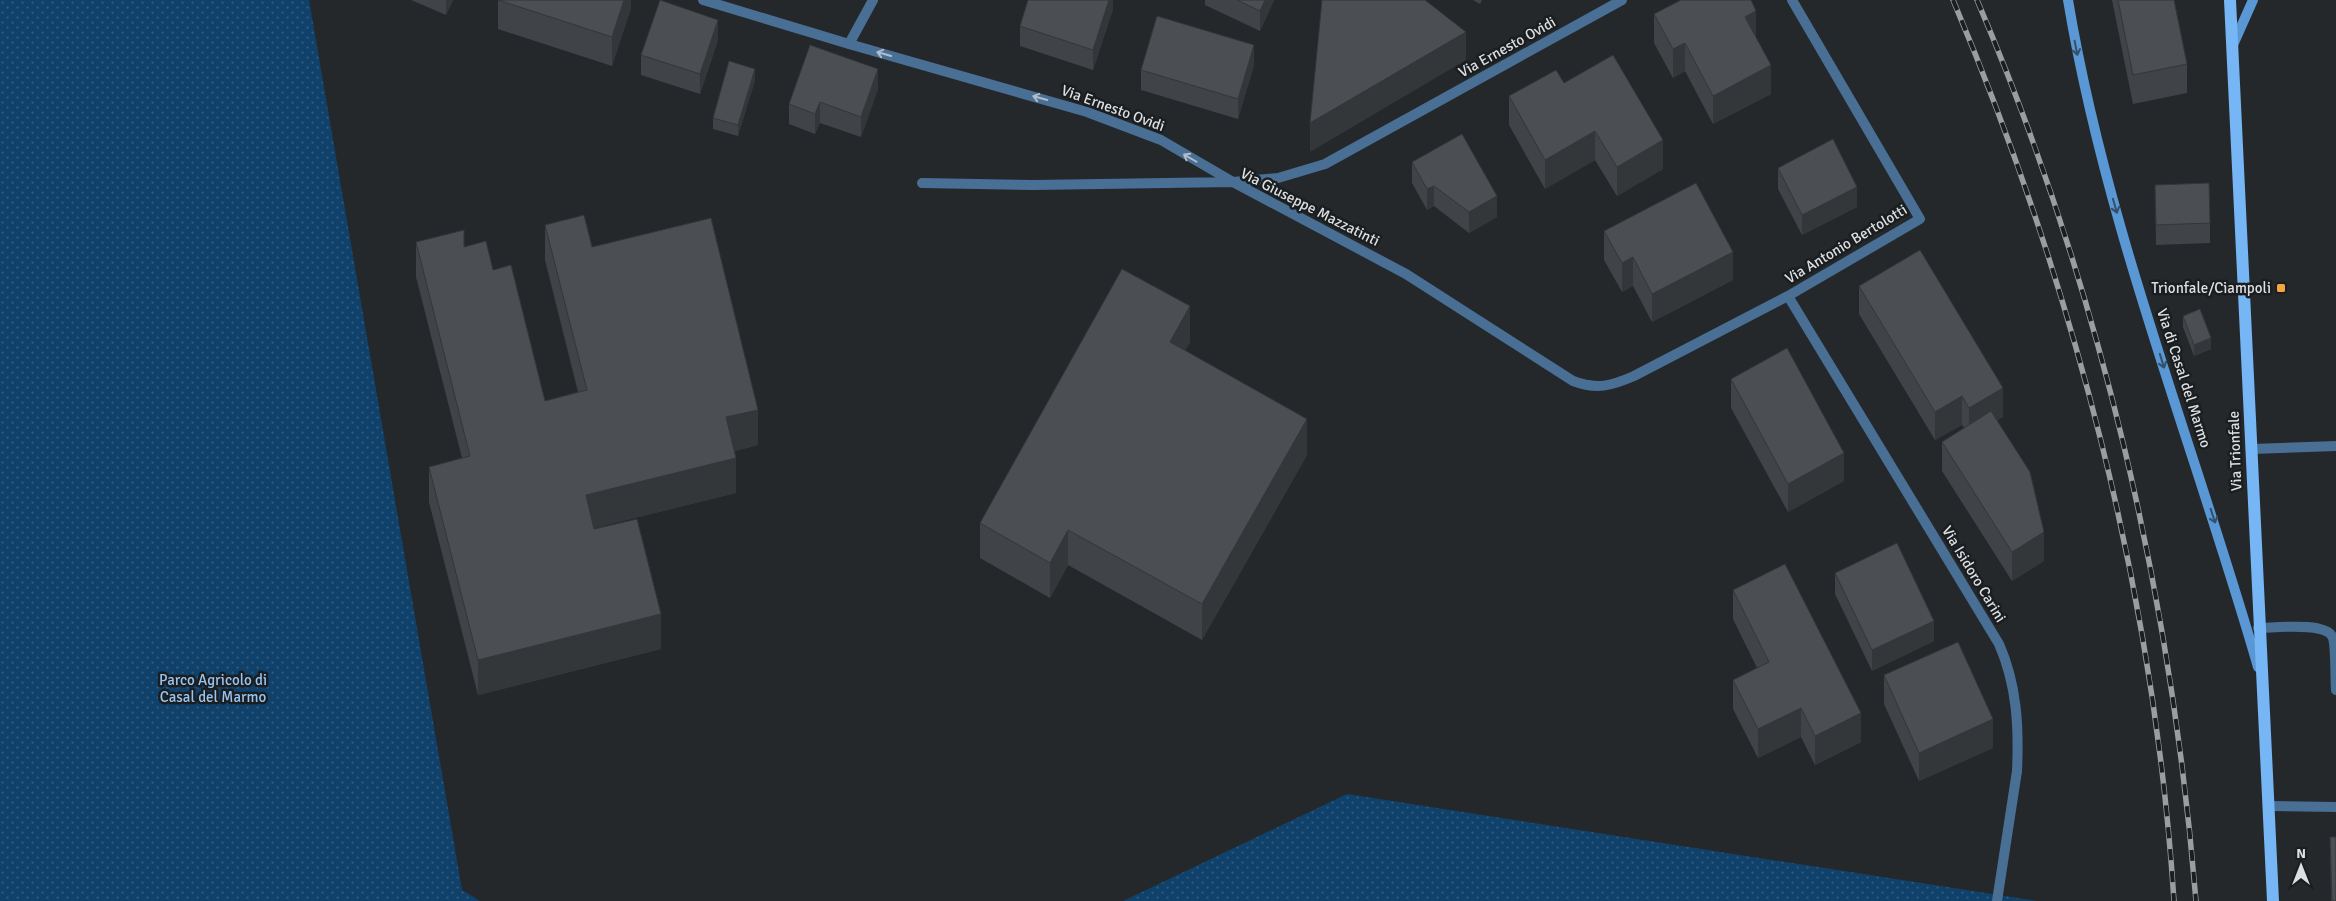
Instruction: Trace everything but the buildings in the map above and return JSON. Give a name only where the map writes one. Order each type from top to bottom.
[{"type":"main road","name":"Via di Casal del Marmo","points":[[2068,0],[2090,112],[2129,254],[2230,567],[2261,674]]},
{"type":"main road","name":"Via Trionfale","points":[[2230,0],[2272,901]]},
{"type":"main road","points":[[2232,46],[2253,0]]},
{"type":"street","name":"Via Ernesto Ovidi","points":[[703,0],[1105,118],[1161,140],[1233,182],[1278,178],[1325,164],[1622,0]]},
{"type":"street","points":[[849,44],[873,0]]},
{"type":"street","name":"Via Antonio Bertolotti","points":[[1588,387],[1610,385],[1634,376],[1788,296],[1920,219],[1792,0]]},
{"type":"street","name":"Via Giuseppe Mazzatinti","points":[[922,183],[1033,185],[1233,182],[1406,274],[1573,381],[1588,387]]},
{"type":"street","name":"Via Isidoro Carini","points":[[1788,296],[1999,644],[2011,674],[2019,739],[2017,771],[1997,901]]},
{"type":"street","points":[[2252,449],[2336,446]]},
{"type":"street","points":[[2258,628],[2316,627],[2327,630],[2333,638],[2336,690]]},
{"type":"street","points":[[2269,806],[2336,807]]},
{"type":"green space","name":"Parco Agricolo di Casal del Marmo","points":[[0,0],[309,0],[462,890],[480,901],[0,901]]},
{"type":"green space","points":[[1347,794],[2037,901],[1123,901]]},
{"type":"railway","points":[[1953,0],[1996,108],[2035,217],[2070,328],[2101,441],[2127,555],[2148,670],[2164,785],[2174,901]]},
{"type":"railway","points":[[1977,0],[2020,108],[2059,218],[2093,329],[2123,442],[2148,556],[2168,670],[2184,786],[2196,901]]},
{"type":"place","name":"Trionfale/Ciampoli","points":[[2281,288]]}]
